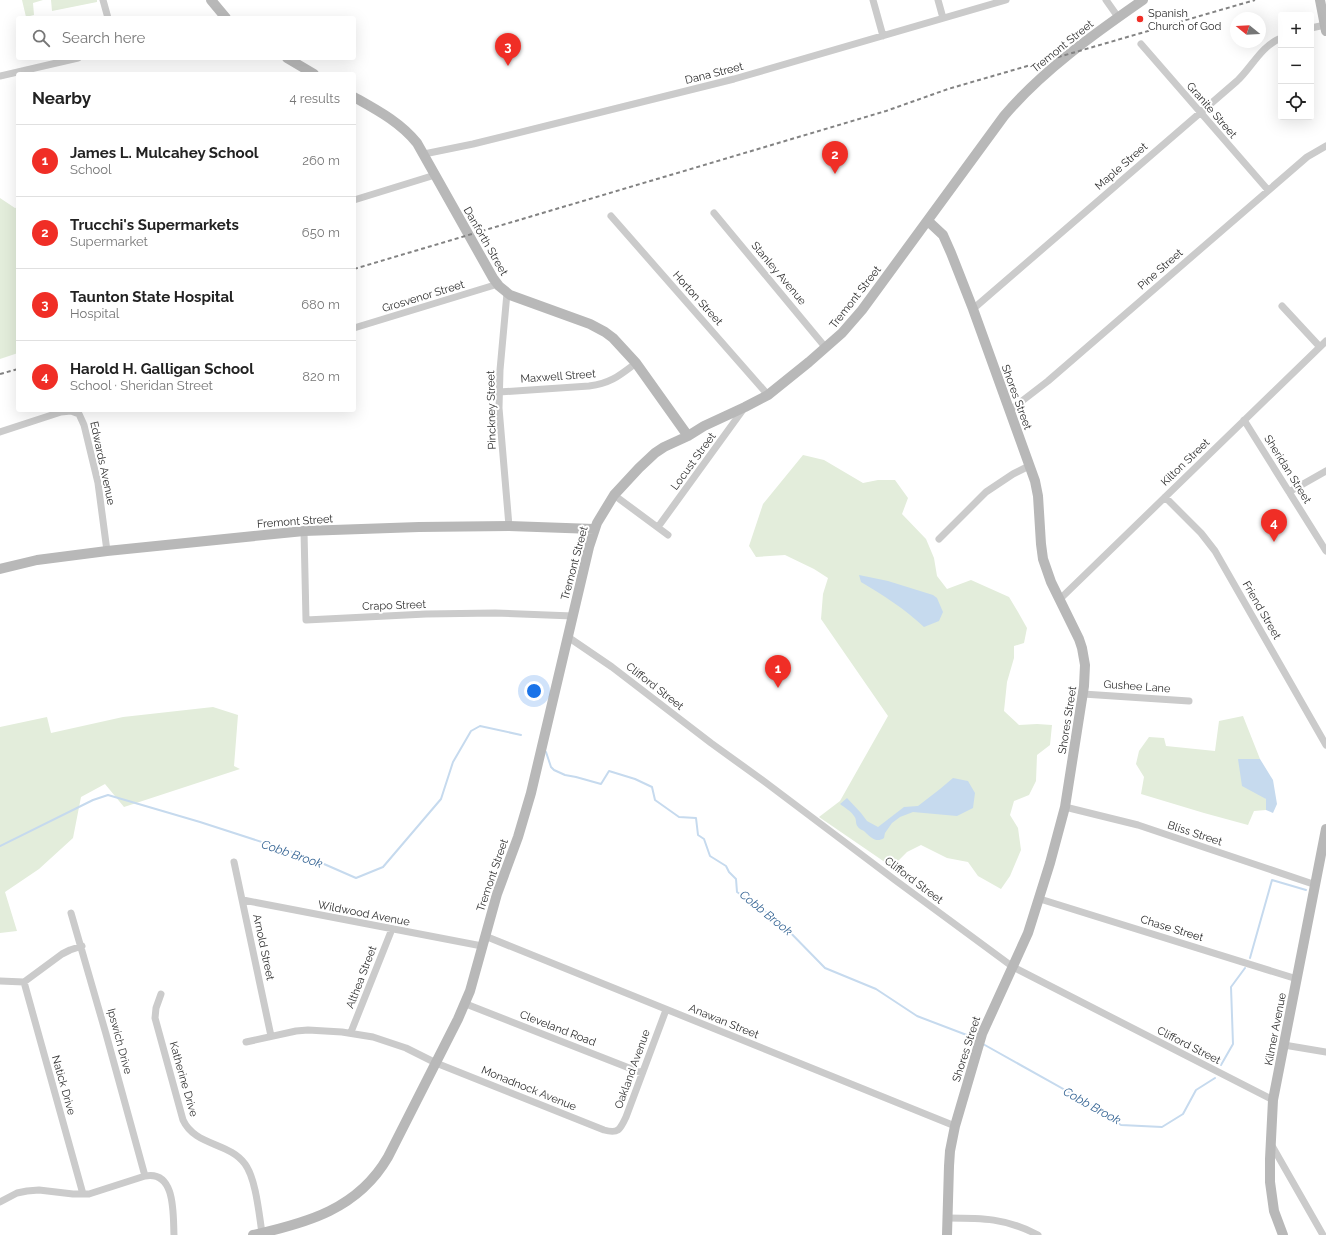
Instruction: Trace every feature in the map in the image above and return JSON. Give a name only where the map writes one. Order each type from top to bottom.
[{"type":"street","points":[[103,0],[107,16]]},
{"type":"street","points":[[210,0],[224,16]]},
{"type":"street","points":[[873,0],[883,36]]},
{"type":"street","points":[[938,0],[943,18]]},
{"type":"street","name":"Dana Street","points":[[424,154],[473,144],[727,81],[1006,0]]},
{"type":"street","points":[[1106,0],[1118,17]]},
{"type":"street","name":"Tremont Street","points":[[258,1234],[322,1215],[348,1200],[369,1183],[388,1157],[466,1004],[497,894],[518,837],[531,793],[594,529],[600,516],[614,495],[655,453],[704,426],[768,395],[826,348],[842,333],[862,310],[1004,116],[1020,98],[1038,80],[1118,17],[1143,0]]},
{"type":"street","points":[[1314,28],[1325,28],[1320,0]]},
{"type":"street","name":"Maple Street","points":[[973,309],[1242,76],[1267,46],[1278,40]]},
{"type":"street","name":"Granite Street","points":[[1141,44],[1268,190]]},
{"type":"street","points":[[17,72],[69,60]]},
{"type":"street","points":[[290,60],[311,72]]},
{"type":"street","points":[[0,76],[16,72]]},
{"type":"street","name":"Danforth Street","points":[[356,100],[385,115],[406,130],[417,143],[498,284],[507,293],[521,300],[600,329],[617,342],[636,364],[688,436]]},
{"type":"street","name":"Pine Street","points":[[1009,411],[1048,381],[1307,157],[1326,146]]},
{"type":"street","points":[[356,199],[435,175]]},
{"type":"street","name":"Stanley Avenue","points":[[714,213],[826,348]]},
{"type":"street","name":"Horton Street","points":[[611,216],[768,395]]},
{"type":"street","name":"Shores Street","points":[[928,221],[943,235],[973,309],[1029,466],[1038,496],[1043,559],[1049,577],[1079,639],[1083,652],[1085,672],[1066,807],[1040,898],[1028,933],[982,1034],[955,1126],[950,1151],[947,1235]]},
{"type":"street","name":"Grosvenor Street","points":[[356,327],[498,284]]},
{"type":"street","name":"Pinckney Street","points":[[507,293],[499,392],[500,431],[509,526]]},
{"type":"street","points":[[1282,306],[1320,347]]},
{"type":"street","name":"Kilton Street","points":[[1060,599],[1326,341]]},
{"type":"street","name":"Maxwell Street","points":[[499,392],[599,385],[616,379],[636,364]]},
{"type":"street","name":"Locust Street","points":[[658,527],[745,407]]},
{"type":"street","name":"Edwards Avenue","points":[[0,432],[61,412]]},
{"type":"street","name":"Edwards Avenue","points":[[74,412],[79,414],[84,425],[98,483],[107,551]]},
{"type":"street","name":"Sheridan Street","points":[[1244,420],[1326,551]]},
{"type":"street","points":[[939,538],[986,492],[1013,474],[1029,466]]},
{"type":"street","points":[[1290,492],[1326,471]]},
{"type":"street","points":[[614,495],[668,535]]},
{"type":"street","name":"Friend Street","points":[[1165,497],[1201,533],[1215,551],[1326,745]]},
{"type":"street","name":"Fremont Street","points":[[0,568],[37,560],[107,551],[304,531],[509,526],[594,529]]},
{"type":"street","name":"Crapo Street","points":[[304,531],[306,620],[351,617],[495,613],[573,616]]},
{"type":"street","name":"Clifford Street","points":[[568,637],[612,667],[711,743],[1012,967],[1273,1100]]},
{"type":"street","name":"Gushee Lane","points":[[1083,694],[1188,701]]},
{"type":"street","name":"Bliss Street","points":[[1066,807],[1130,823],[1316,885]]},
{"type":"street","name":"Kilmer Avenue","points":[[1283,1235],[1274,1211],[1270,1175],[1273,1100],[1326,829]]},
{"type":"street","name":"Arnold Street","points":[[234,862],[271,1036]]},
{"type":"street","name":"Chase Street","points":[[1040,898],[1297,979]]},
{"type":"street","name":"Wildwood Avenue","points":[[243,900],[392,929],[483,941]]},
{"type":"street","name":"Ipswich Drive","points":[[71,913],[82,946],[144,1176]]},
{"type":"street","name":"Althea Street","points":[[351,1032],[392,929]]},
{"type":"street","name":"Anawan Street","points":[[483,941],[666,1010],[955,1126]]},
{"type":"street","points":[[0,981],[24,982],[62,954],[82,946]]},
{"type":"street","name":"Natick Drive","points":[[24,982],[83,1194]]},
{"type":"street","name":"Katherine Drive","points":[[161,994],[156,1008],[155,1018],[183,1120],[188,1129],[195,1135],[230,1152],[244,1162],[253,1183],[258,1234]]},
{"type":"street","name":"Cleveland Road","points":[[466,1004],[642,1073]]},
{"type":"street","name":"Oakland Avenue","points":[[614,1132],[623,1124],[666,1010]]},
{"type":"street","name":"Monadnock Avenue","points":[[246,1042],[296,1031],[308,1030],[351,1032],[373,1036],[406,1048],[436,1063],[604,1130],[614,1132]]},
{"type":"street","points":[[1284,1045],[1326,1052]]},
{"type":"street","points":[[1271,1144],[1323,1235]]},
{"type":"street","points":[[0,1202],[17,1193],[27,1191],[39,1190],[89,1194],[144,1176],[152,1176],[159,1178],[169,1189],[174,1235]]},
{"type":"street","points":[[947,1218],[981,1218],[996,1220],[1020,1226],[1038,1235]]},
{"type":"green space","points":[[22,0],[43,0],[33,3],[34,15],[26,16]]},
{"type":"green space","points":[[51,0],[97,0],[97,2],[52,11]]},
{"type":"green space","points":[[0,198],[16,208],[16,354],[0,359]]},
{"type":"green space","points":[[803,455],[824,460],[863,483],[878,480],[895,480],[908,498],[902,514],[926,539],[934,558],[937,576],[947,589],[971,580],[1009,597],[1027,628],[1024,643],[1014,646],[1014,658],[1007,682],[1004,711],[1019,725],[1052,725],[1050,745],[1037,755],[1036,781],[1029,795],[1014,801],[1010,815],[1018,828],[1021,850],[1010,876],[1001,889],[978,876],[968,862],[947,858],[921,845],[907,852],[892,867],[819,817],[840,801],[888,716],[821,619],[823,594],[828,578],[814,569],[785,555],[756,557],[749,546],[763,504]]},
{"type":"green space","points":[[213,707],[238,715],[234,766],[240,769],[124,807],[105,784],[81,797],[73,838],[39,869],[5,892],[17,931],[0,933],[0,727],[47,717],[51,733],[123,717]]},
{"type":"green space","points":[[1243,716],[1260,759],[1238,759],[1266,799],[1266,810],[1254,811],[1248,825],[1141,794],[1144,777],[1136,764],[1139,751],[1149,737],[1164,738],[1166,746],[1215,751],[1219,721]]},
{"type":"water","points":[[859,575],[888,581],[933,595],[937,598],[943,612],[939,621],[924,627],[894,603],[861,582]]},
{"type":"water","points":[[1238,759],[1260,759],[1273,780],[1277,804],[1273,813],[1266,810],[1266,799],[1242,786]]},
{"type":"water","points":[[953,778],[968,781],[975,793],[973,808],[957,816],[913,812],[900,817],[892,823],[885,833],[884,838],[879,840],[872,838],[859,828],[853,814],[840,804],[847,798],[867,821],[878,827],[904,807],[918,806]]},
{"type":"waterway","name":"Cobb Brook","points":[[0,846],[93,800],[108,795],[200,822],[308,857],[356,878],[383,867],[441,799],[453,762],[471,731],[480,726],[521,735]]},
{"type":"waterway","name":"Cobb Brook","points":[[546,752],[551,767],[565,775],[601,784],[609,771],[635,779],[652,787],[655,800],[679,817],[696,818],[698,835],[704,839],[710,856],[726,866],[729,872],[736,879],[737,892],[779,921],[825,968],[876,989],[917,1016],[972,1037]]},
{"type":"waterway","name":"Cobb Brook","points":[[1250,958],[1272,880],[1306,890]]},
{"type":"waterway","name":"Cobb Brook","points":[[1221,1065],[1233,1044],[1231,987],[1245,968]]},
{"type":"waterway","name":"Cobb Brook","points":[[983,1044],[1083,1100],[1121,1125],[1162,1127],[1183,1114],[1196,1090],[1215,1078]]},
{"type":"railway","points":[[356,268],[886,111],[948,89],[1255,0]]},
{"type":"railway","points":[[0,374],[16,370]]},
{"type":"place","name":"Spanish Church of God","points":[[1140,19]]},
{"type":"place","name":"Taunton State Hospital","points":[[508,66]]},
{"type":"place","name":"Trucchi's Supermarkets","points":[[835,174]]},
{"type":"place","name":"Harold H. Galligan School","points":[[1274,542]]},
{"type":"place","name":"James L. Mulcahey School","points":[[778,688]]}]
